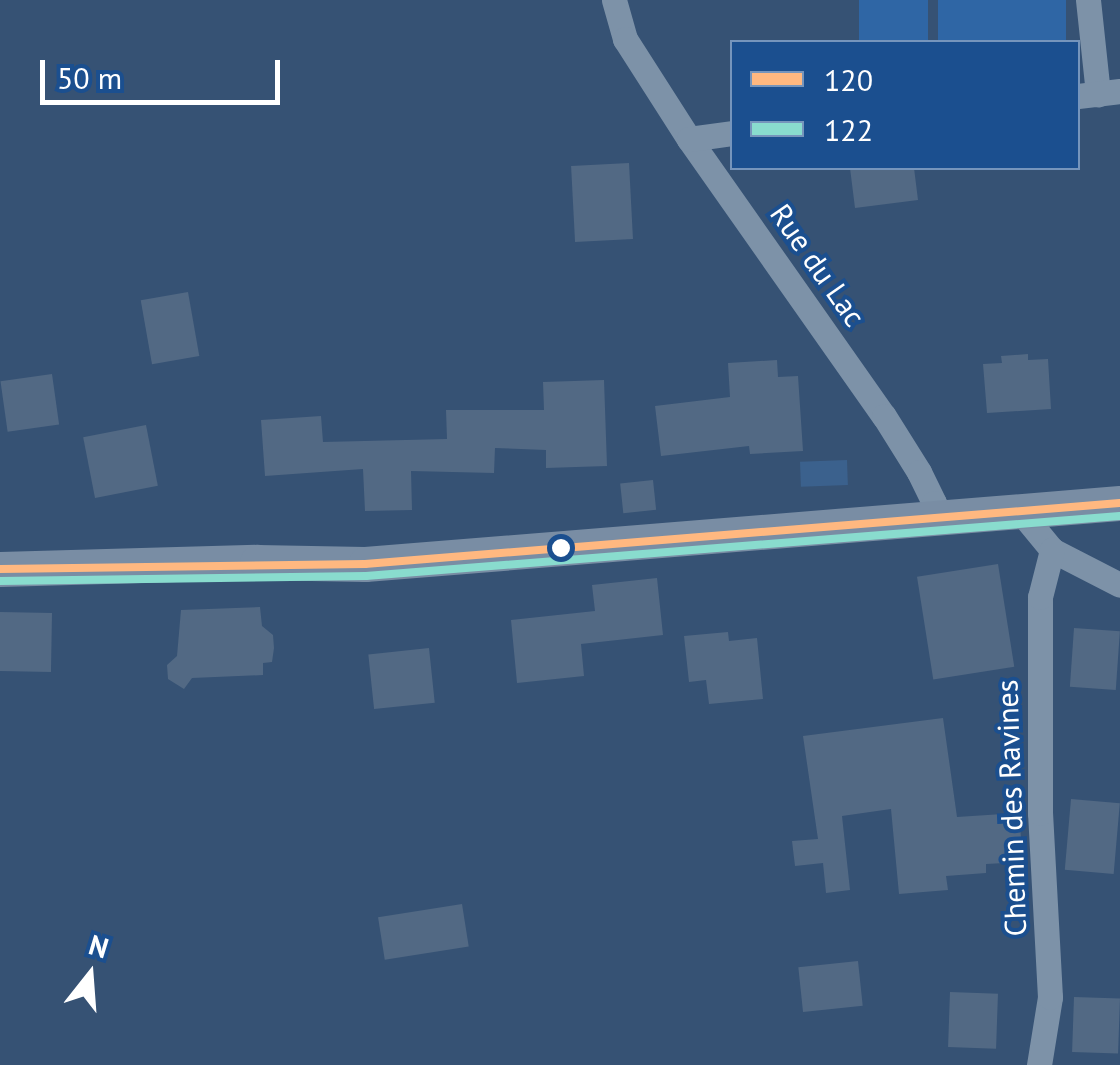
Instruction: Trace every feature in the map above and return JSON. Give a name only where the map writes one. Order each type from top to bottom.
[{"type":"street","name":"Rue du Lac","points":[[614,0],[625,38],[689,139],[884,416],[919,472],[934,503],[934,517]]},
{"type":"street","points":[[1088,0],[1098,94]]},
{"type":"street","points":[[689,139],[730,133]]},
{"type":"street","points":[[0,569],[257,562],[366,564],[1120,503]]},
{"type":"street","points":[[1020,511],[1052,550],[1120,585]]},
{"type":"street","name":"Chemin des Ravines","points":[[1039,1065],[1050,998],[1040,813],[1040,597],[1052,550]]},
{"type":"shaded area","points":[[859,0],[928,0],[928,40],[859,40]]},
{"type":"shaded area","points":[[938,0],[1066,0],[1066,40],[938,40]]},
{"type":"shaded area","points":[[847,460],[848,485],[801,487],[800,462]]},
{"type":"building","points":[[629,163],[633,239],[575,242],[571,166]]},
{"type":"building","points":[[850,170],[914,170],[918,200],[855,208]]},
{"type":"building","points":[[188,292],[199,356],[152,364],[141,300]]},
{"type":"building","points":[[1028,354],[1028,360],[1048,359],[1051,409],[987,413],[983,364],[1002,363],[1001,356]]},
{"type":"building","points":[[777,360],[778,377],[798,376],[803,451],[750,454],[749,446],[661,456],[655,406],[730,397],[728,363]]},
{"type":"building","points":[[52,374],[59,425],[8,432],[1,381]]},
{"type":"building","points":[[604,380],[607,466],[546,468],[546,450],[495,448],[494,473],[411,471],[412,510],[365,511],[363,469],[265,476],[261,420],[321,416],[323,442],[447,439],[446,410],[544,410],[543,382]]},
{"type":"building","points":[[146,425],[158,486],[95,498],[83,437]]},
{"type":"building","points":[[653,480],[656,510],[623,513],[620,483]]},
{"type":"building","points":[[998,564],[1014,667],[933,680],[917,577]]},
{"type":"building","points":[[657,578],[663,635],[581,644],[584,676],[517,683],[511,620],[595,611],[592,585]]},
{"type":"building","points":[[260,607],[262,626],[273,635],[274,648],[272,662],[263,663],[263,675],[192,678],[184,689],[168,679],[167,665],[177,656],[181,610]]},
{"type":"building","points":[[0,612],[52,613],[51,672],[0,671]]},
{"type":"building","points":[[1074,628],[1120,631],[1116,690],[1070,687]]},
{"type":"building","points":[[728,632],[729,641],[757,638],[763,699],[709,704],[706,680],[689,682],[684,636]]},
{"type":"building","points":[[429,648],[435,703],[374,709],[368,654]]},
{"type":"building","points":[[943,718],[957,817],[1019,813],[1023,862],[986,864],[986,873],[946,876],[948,890],[899,894],[891,809],[842,816],[850,890],[826,893],[823,863],[795,866],[792,841],[818,839],[803,736]]},
{"type":"building","points":[[1071,799],[1120,803],[1114,874],[1065,870]]},
{"type":"building","points":[[462,904],[469,946],[385,960],[378,917]]},
{"type":"building","points":[[858,961],[863,1006],[803,1012],[798,967]]},
{"type":"building","points":[[950,992],[998,994],[996,1049],[948,1047]]},
{"type":"building","points":[[1074,997],[1120,999],[1118,1054],[1072,1052]]},
{"type":"transit line","name":"120","points":[[0,569],[365,564],[1120,503]]},
{"type":"transit line","name":"122","points":[[0,581],[366,576],[1120,516]]}]
